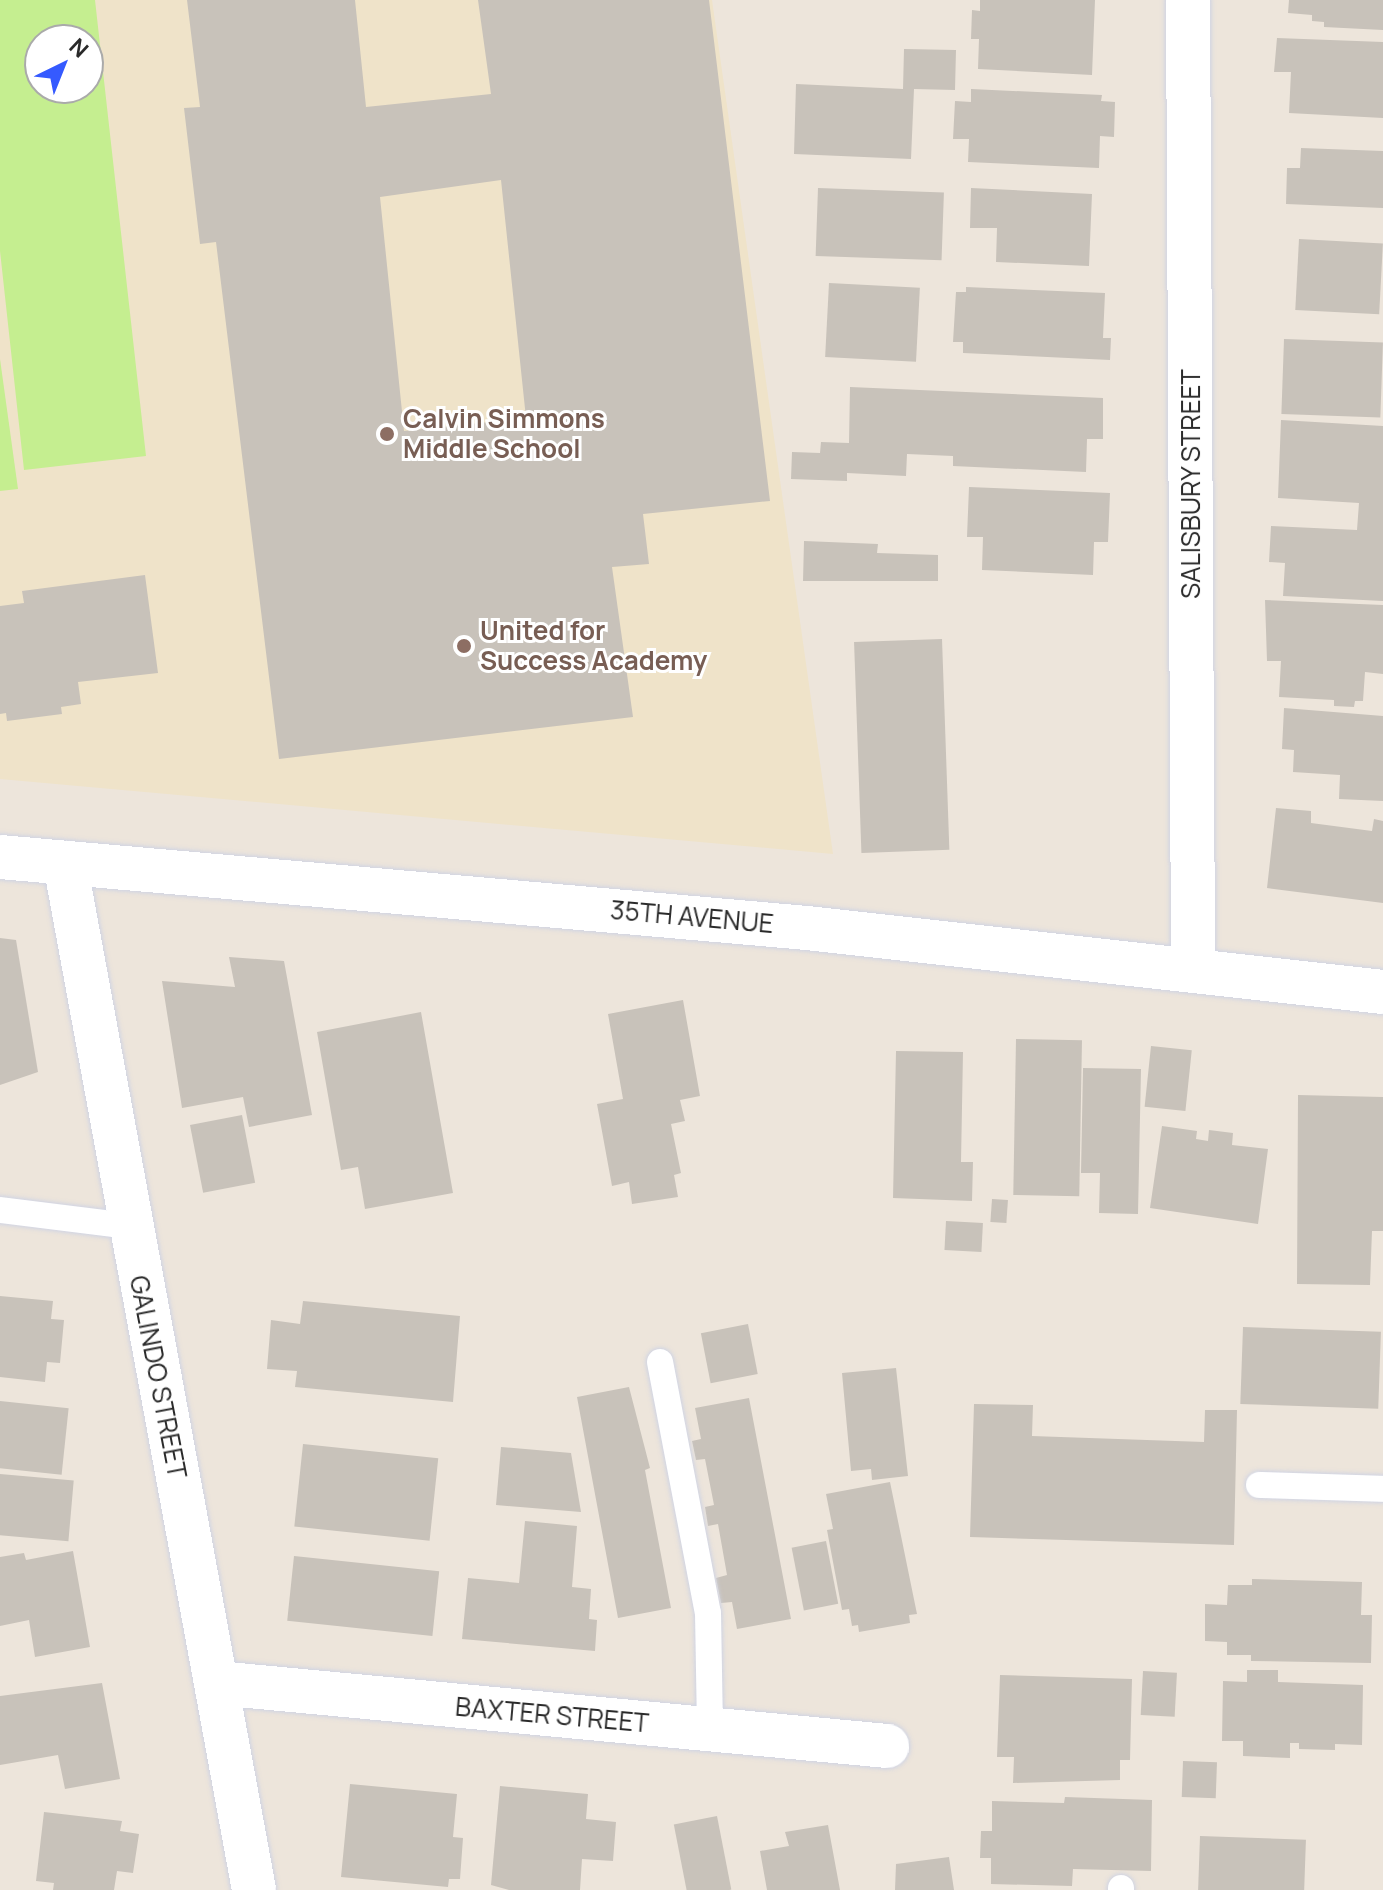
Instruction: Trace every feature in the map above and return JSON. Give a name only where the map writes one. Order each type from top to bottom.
[{"type":"street","name":"SALISBURY STREET","points":[[1188,0],[1193,969]]},
{"type":"street","name":"35TH AVENUE","points":[[0,857],[807,928],[1383,992]]},
{"type":"street","name":"GALINDO STREET","points":[[65,863],[129,1226],[254,1890]]},
{"type":"street","name":"BAXTER STREET","points":[[217,1683],[887,1746]]},
{"type":"lane","points":[[0,1210],[129,1226]]},
{"type":"lane","points":[[660,1362],[708,1613],[710,1730]]},
{"type":"lane","points":[[1259,1485],[1383,1489]]},
{"type":"shaded area","name":"Calvin Simmons Middle School","points":[[0,0],[712,0],[833,854],[0,779]]},
{"type":"green space","points":[[0,0],[95,0],[98,24],[24,24],[24,104],[104,104],[104,80],[146,456],[24,470],[0,251]]},
{"type":"green space","points":[[0,359],[18,489],[0,491]]},
{"type":"building","points":[[187,0],[355,0],[366,107],[491,94],[478,0],[709,0],[770,501],[643,514],[649,564],[612,567],[633,717],[279,759],[216,242],[200,244],[184,108],[200,107]],"holes":[[[501,180],[526,418],[404,431],[380,197]]]},
{"type":"building","points":[[980,0],[1095,0],[1092,75],[978,69],[979,39],[971,39],[972,10],[980,11]]},
{"type":"building","points":[[1289,0],[1383,0],[1383,30],[1324,27],[1324,22],[1312,21],[1312,15],[1288,13]]},
{"type":"building","points":[[1277,38],[1383,42],[1383,118],[1289,113],[1291,72],[1274,72]]},
{"type":"building","points":[[904,49],[956,50],[955,90],[914,89],[911,159],[794,154],[796,84],[903,89]]},
{"type":"building","points":[[971,89],[1102,95],[1101,101],[1115,102],[1114,137],[1100,136],[1099,168],[968,162],[969,139],[953,139],[955,101],[971,102]]},
{"type":"building","points":[[1301,148],[1383,151],[1383,208],[1286,204],[1287,168],[1300,168]]},
{"type":"building","points":[[818,188],[944,192],[942,260],[816,256]]},
{"type":"building","points":[[971,188],[1092,194],[1089,266],[996,262],[997,228],[970,228]]},
{"type":"building","points":[[1299,239],[1383,243],[1379,314],[1295,310]]},
{"type":"building","points":[[829,283],[920,288],[916,362],[825,357]]},
{"type":"building","points":[[966,287],[1105,293],[1103,338],[1111,338],[1110,360],[963,353],[963,342],[953,342],[956,292],[966,292]]},
{"type":"building","points":[[1284,339],[1383,342],[1380,417],[1281,414]]},
{"type":"building","points":[[850,387],[1103,398],[1103,439],[1087,439],[1086,472],[953,466],[953,456],[907,454],[906,476],[847,473],[847,481],[791,479],[792,452],[820,453],[821,442],[849,443]]},
{"type":"building","points":[[1281,420],[1383,426],[1383,601],[1283,596],[1285,563],[1269,562],[1271,526],[1357,530],[1359,503],[1278,498]]},
{"type":"building","points":[[969,487],[1110,493],[1108,542],[1094,542],[1093,575],[982,570],[983,537],[967,537]]},
{"type":"building","points":[[804,541],[878,544],[877,553],[938,555],[938,581],[803,581]]},
{"type":"building","points":[[145,575],[158,673],[78,682],[81,704],[61,707],[62,714],[7,721],[6,713],[0,714],[0,606],[24,603],[22,591]]},
{"type":"building","points":[[1265,600],[1383,605],[1383,674],[1365,672],[1363,701],[1355,701],[1354,707],[1334,706],[1334,700],[1279,697],[1281,661],[1267,661]]},
{"type":"building","points":[[942,639],[949,850],[861,853],[854,642]]},
{"type":"building","points":[[1284,708],[1383,716],[1383,801],[1339,799],[1340,775],[1293,772],[1294,750],[1282,749]]},
{"type":"building","points":[[1276,808],[1311,811],[1311,823],[1372,831],[1374,819],[1383,821],[1383,903],[1267,888]]},
{"type":"building","points":[[0,938],[16,940],[38,1072],[0,1085]]},
{"type":"building","points":[[229,957],[284,961],[312,1115],[249,1127],[243,1097],[182,1108],[162,981],[235,987]]},
{"type":"building","points":[[683,1000],[700,1096],[680,1100],[685,1121],[671,1124],[681,1173],[674,1175],[678,1197],[632,1204],[629,1182],[612,1186],[597,1104],[623,1099],[608,1014]]},
{"type":"building","points":[[421,1012],[453,1193],[365,1209],[358,1167],[341,1170],[317,1032]]},
{"type":"building","points":[[1016,1039],[1082,1040],[1079,1196],[1013,1195]]},
{"type":"building","points":[[1151,1046],[1192,1050],[1185,1111],[1145,1107]]},
{"type":"building","points":[[896,1051],[963,1052],[961,1162],[973,1162],[972,1201],[893,1198]]},
{"type":"building","points":[[1083,1068],[1141,1069],[1138,1214],[1099,1213],[1100,1173],[1081,1173]]},
{"type":"building","points":[[1298,1095],[1383,1097],[1383,1231],[1372,1231],[1370,1285],[1297,1284]]},
{"type":"building","points":[[242,1115],[255,1183],[203,1193],[190,1125]]},
{"type":"building","points":[[1162,1126],[1197,1131],[1196,1139],[1208,1141],[1209,1130],[1233,1133],[1232,1145],[1268,1149],[1258,1224],[1150,1208]]},
{"type":"building","points":[[992,1199],[1008,1200],[1006,1223],[990,1222]]},
{"type":"building","points":[[946,1221],[983,1223],[981,1252],[944,1250]]},
{"type":"building","points":[[0,1296],[53,1301],[51,1319],[64,1320],[60,1363],[47,1362],[45,1382],[0,1377]]},
{"type":"building","points":[[303,1301],[460,1316],[453,1402],[295,1387],[297,1371],[267,1369],[271,1320],[300,1324]]},
{"type":"building","points":[[748,1324],[758,1374],[711,1383],[701,1333]]},
{"type":"building","points":[[1243,1327],[1381,1332],[1378,1409],[1240,1404]]},
{"type":"building","points":[[896,1368],[908,1476],[872,1480],[871,1469],[851,1471],[842,1373]]},
{"type":"building","points":[[629,1387],[650,1468],[645,1470],[671,1608],[618,1618],[577,1397]]},
{"type":"building","points":[[749,1398],[791,1619],[737,1629],[732,1602],[721,1603],[716,1578],[727,1575],[718,1524],[708,1526],[705,1507],[714,1505],[705,1459],[696,1460],[692,1441],[701,1439],[695,1408]]},
{"type":"building","points":[[0,1401],[69,1408],[62,1475],[0,1468]]},
{"type":"building","points":[[974,1404],[1033,1405],[1032,1436],[1204,1442],[1205,1410],[1237,1410],[1234,1545],[970,1537]]},
{"type":"building","points":[[303,1444],[438,1458],[430,1541],[294,1527]]},
{"type":"building","points":[[501,1447],[571,1453],[581,1512],[496,1505]]},
{"type":"building","points":[[0,1474],[74,1480],[68,1541],[0,1535]]},
{"type":"building","points":[[890,1482],[917,1614],[909,1615],[910,1623],[859,1632],[858,1625],[852,1626],[849,1609],[842,1610],[827,1530],[833,1529],[826,1494]]},
{"type":"building","points":[[525,1521],[577,1526],[572,1587],[591,1589],[589,1619],[597,1620],[595,1651],[462,1639],[468,1578],[519,1583]]},
{"type":"building","points":[[826,1541],[838,1604],[804,1611],[792,1548]]},
{"type":"building","points":[[73,1551],[90,1647],[35,1657],[29,1620],[0,1626],[0,1557],[24,1553],[26,1560]]},
{"type":"building","points":[[294,1556],[439,1571],[432,1636],[287,1621]]},
{"type":"building","points":[[1252,1579],[1362,1582],[1361,1615],[1372,1615],[1371,1663],[1251,1661],[1251,1655],[1227,1655],[1227,1642],[1205,1641],[1205,1604],[1227,1605],[1228,1585],[1252,1585]]},
{"type":"building","points":[[1247,1670],[1278,1670],[1278,1682],[1363,1685],[1362,1745],[1335,1744],[1335,1750],[1299,1749],[1299,1743],[1290,1743],[1290,1758],[1243,1756],[1243,1741],[1222,1741],[1223,1681],[1247,1682]]},
{"type":"building","points":[[1143,1671],[1177,1673],[1175,1717],[1141,1715]]},
{"type":"building","points":[[1000,1675],[1132,1679],[1130,1760],[1120,1760],[1120,1780],[1013,1783],[1014,1757],[997,1757]]},
{"type":"building","points":[[102,1683],[120,1779],[65,1789],[58,1755],[0,1765],[0,1696]]},
{"type":"building","points":[[1183,1761],[1217,1762],[1216,1798],[1182,1797]]},
{"type":"building","points":[[350,1784],[457,1794],[453,1837],[463,1838],[460,1879],[449,1879],[448,1887],[341,1877]]},
{"type":"building","points":[[500,1786],[588,1794],[586,1819],[616,1822],[613,1861],[582,1859],[580,1890],[509,1890],[491,1885]]},
{"type":"building","points":[[1065,1797],[1152,1800],[1151,1871],[1073,1869],[1072,1886],[991,1884],[991,1858],[980,1858],[981,1831],[992,1831],[992,1801],[1064,1803]]},
{"type":"building","points":[[44,1812],[122,1821],[120,1831],[139,1834],[133,1873],[117,1871],[114,1890],[53,1890],[54,1883],[36,1881]]},
{"type":"building","points":[[717,1816],[731,1890],[687,1890],[674,1824]]},
{"type":"building","points":[[828,1825],[840,1890],[767,1890],[760,1851],[789,1846],[785,1832]]},
{"type":"building","points":[[1200,1836],[1306,1840],[1304,1890],[1198,1890]]},
{"type":"building","points":[[949,1857],[954,1890],[895,1890],[896,1864]]},
{"type":"place","name":"Calvin Simmons Middle School","points":[[387,434]]},
{"type":"place","name":"United for Success Academy","points":[[464,646]]}]
